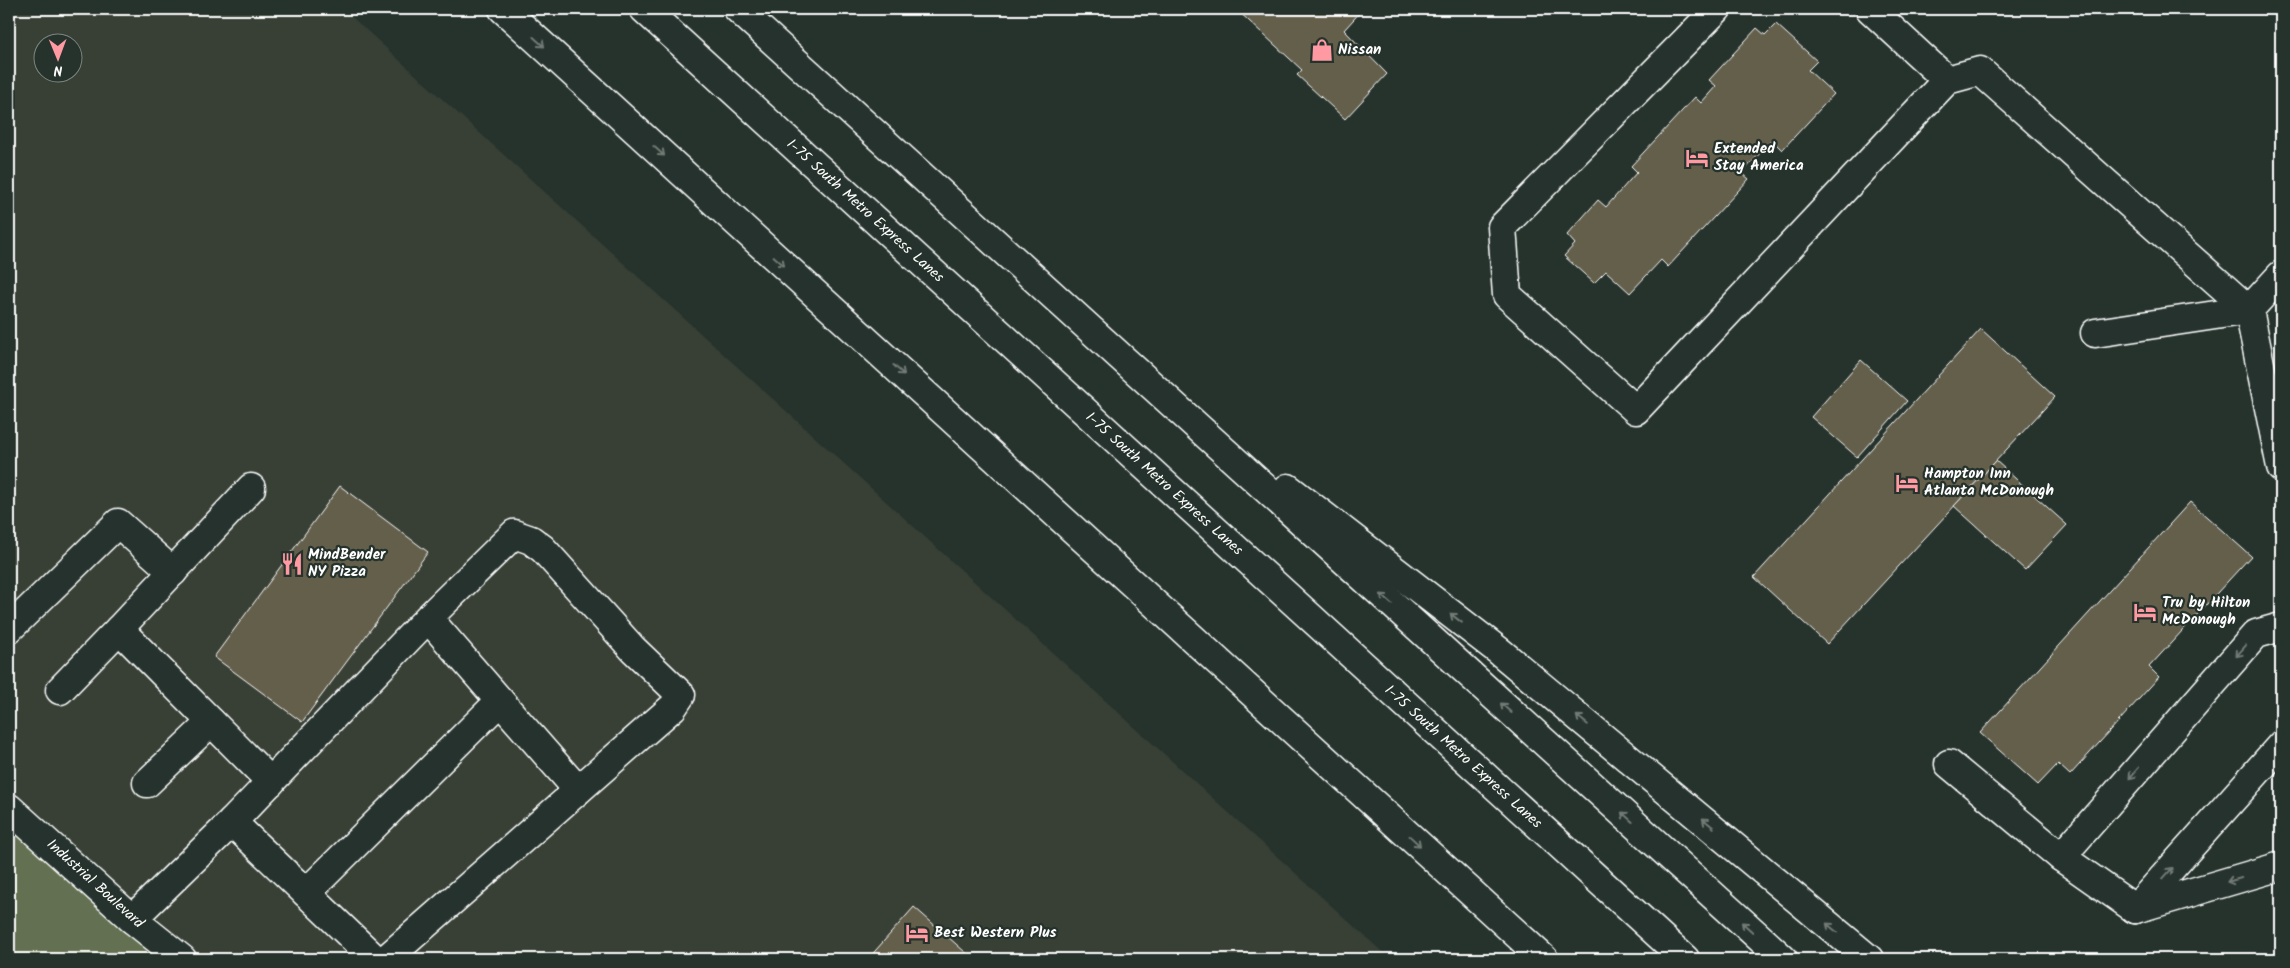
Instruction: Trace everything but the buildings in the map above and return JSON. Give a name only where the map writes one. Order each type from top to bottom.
[{"type":"main road","points":[[503,9],[1544,959]]},
{"type":"main road","name":"I-75 South Metro Express Lanes","points":[[644,9],[1685,959]]},
{"type":"main road","points":[[738,9],[1783,959]]},
{"type":"main road","points":[[1717,9],[1502,227],[1508,296],[1636,410],[1946,80],[1980,71],[2249,310],[2281,462]]},
{"type":"main road","points":[[1870,9],[1946,80]]},
{"type":"main road","points":[[2094,333],[2249,310],[2281,275]]},
{"type":"main road","points":[[1121,359],[1498,651],[1869,959]]},
{"type":"main road","points":[[60,690],[251,488]]},
{"type":"main road","points":[[9,629],[118,523],[173,572]]},
{"type":"main road","points":[[132,919],[232,822],[428,618],[514,534],[531,540],[543,549],[633,649],[681,695],[673,707],[386,959]]},
{"type":"main road","points":[[428,618],[578,790]]},
{"type":"main road","points":[[2061,857],[2256,634],[2281,627]]},
{"type":"main road","points":[[119,629],[271,782]]},
{"type":"main road","points":[[306,893],[500,701]]},
{"type":"main road","points":[[147,783],[211,722]]},
{"type":"main road","points":[[2135,909],[2281,745]]},
{"type":"main road","points":[[1949,764],[2061,857],[2135,909]]},
{"type":"main road","name":"Industrial Boulevard","points":[[9,808],[132,919],[182,959]]},
{"type":"main road","points":[[232,822],[375,959]]},
{"type":"main road","points":[[2135,909],[2281,866]]},
{"type":"shaded area","points":[[9,9],[343,9],[1390,959],[164,959],[9,821]]},
{"type":"green space","points":[[9,821],[164,959],[9,959]]},
{"type":"place","name":"Nissan","points":[[1322,50]]},
{"type":"place","name":"Extended Stay America","points":[[1697,158]]},
{"type":"place","name":"Hampton Inn Atlanta McDonough","points":[[1907,483]]},
{"type":"place","name":"MindBender NY Pizza","points":[[292,564]]},
{"type":"place","name":"Tru by Hilton McDonough","points":[[2145,612]]},
{"type":"place","name":"Best Western Plus","points":[[917,933]]}]
